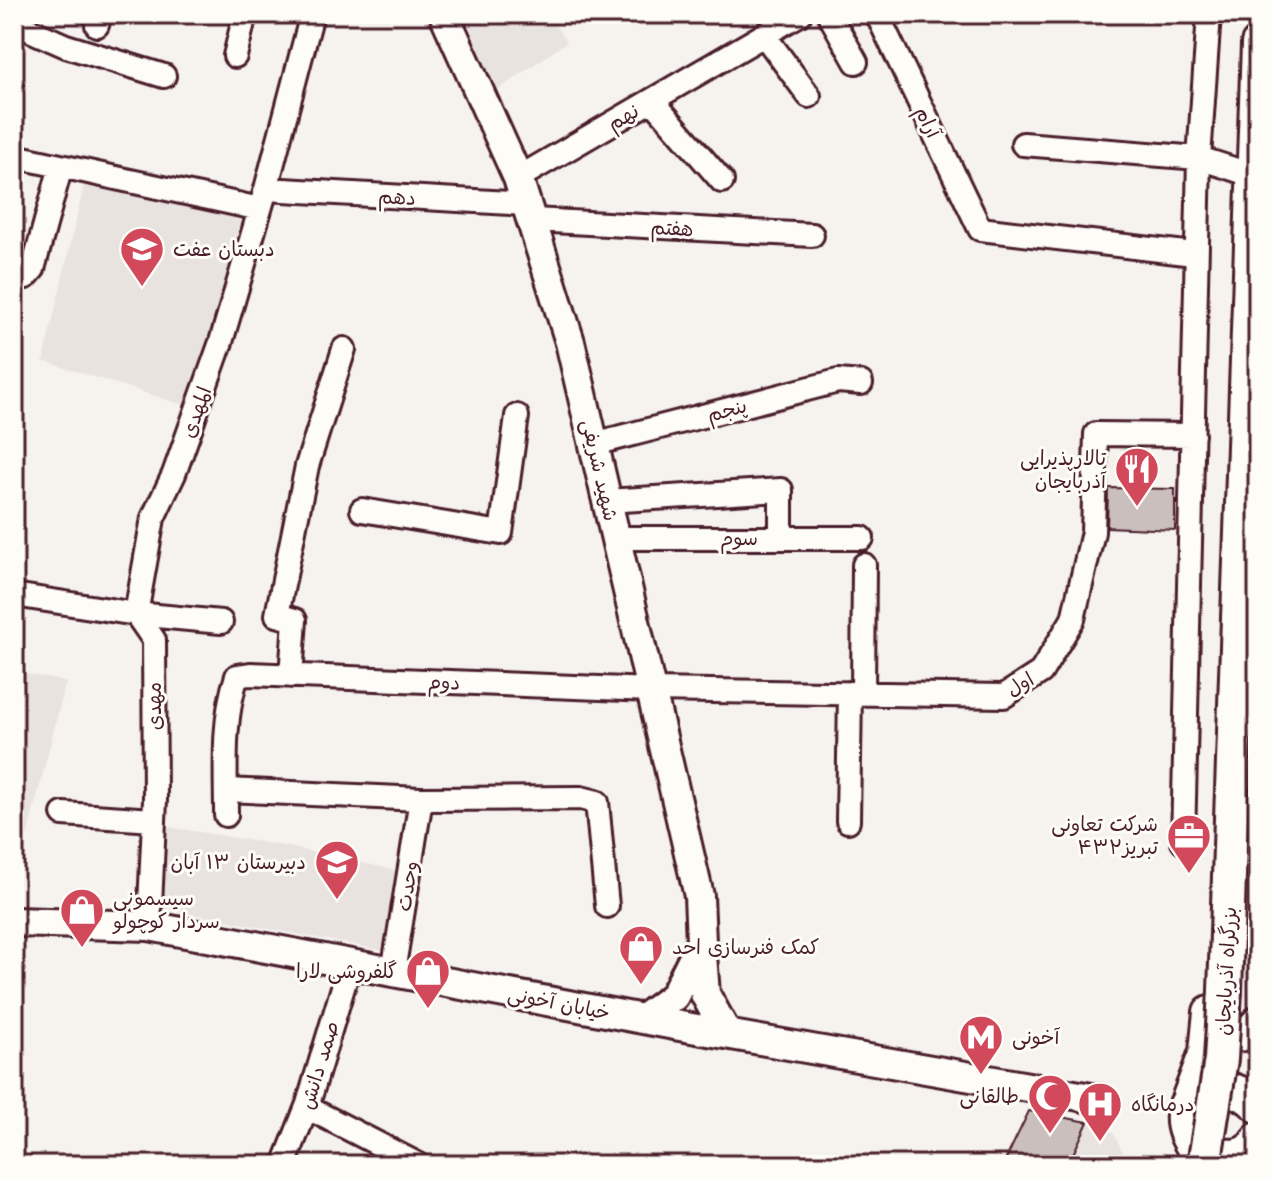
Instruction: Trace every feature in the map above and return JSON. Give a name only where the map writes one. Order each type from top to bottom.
[{"type":"highway","name":"بزرگراه آذربایجان","points":[[1220,1165],[1238,1060],[1226,999],[1258,44]]},
{"type":"highway","name":"بزرگراه آذربایجان","points":[[1204,1165],[1221,1059],[1258,639]]},
{"type":"highway","name":"بزرگراه آذربایجان","points":[[1183,1152],[1182,1115],[1226,999]]},
{"type":"highway","points":[[1226,999],[1218,1029],[1235,1036],[1252,1032],[1258,1023]]},
{"type":"highway","points":[[1189,1097],[1207,1087],[1245,1093],[1258,1105]]},
{"type":"highway","points":[[1258,1090],[1258,1105]]},
{"type":"highway","points":[[1183,1152],[1196,1151],[1234,1158],[1255,1148]]},
{"type":"main road","name":"شهید شریفی","points":[[444,14],[526,201],[570,342],[699,896],[705,994],[727,1034]]},
{"type":"main road","name":"خیابان آخونی","points":[[14,922],[149,926],[643,1019],[1103,1100]]},
{"type":"main road","points":[[643,1019],[674,996],[701,942]]},
{"type":"street","points":[[235,56],[245,14]]},
{"type":"street","name":"المهدی","points":[[136,614],[153,518],[174,474],[221,342],[312,14]]},
{"type":"street","name":"نهم","points":[[526,201],[652,100],[799,14]]},
{"type":"street","points":[[829,14],[856,62]]},
{"type":"street","name":"آرام","points":[[877,14],[980,229],[1194,254]]},
{"type":"street","points":[[1183,842],[1194,254],[1209,14]]},
{"type":"street","points":[[14,23],[66,46],[164,76]]},
{"type":"street","points":[[764,35],[809,96]]},
{"type":"street","points":[[652,100],[722,181]]},
{"type":"street","points":[[1023,144],[1199,158],[1252,175]]},
{"type":"street","points":[[14,156],[263,199]]},
{"type":"street","points":[[20,278],[33,269],[61,166]]},
{"type":"street","name":"دهم","points":[[263,199],[526,201]]},
{"type":"street","name":"هفتم","points":[[526,201],[812,235]]},
{"type":"street","points":[[291,676],[295,620],[277,615],[307,466],[344,349]]},
{"type":"street","name":"پنجم","points":[[594,444],[838,381],[861,383]]},
{"type":"street","points":[[362,510],[501,533],[517,416]]},
{"type":"street","name":"اول","points":[[651,690],[1004,696],[1041,672],[1073,619],[1093,532],[1096,434],[1193,435]]},
{"type":"street","points":[[607,501],[781,490],[781,538]]},
{"type":"street","name":"سوم","points":[[616,538],[862,538]]},
{"type":"street","points":[[848,821],[864,565]]},
{"type":"street","points":[[14,595],[136,614],[221,622]]},
{"type":"street","name":"مهدی","points":[[136,614],[154,640],[154,820],[149,926]]},
{"type":"street","name":"دوم","points":[[226,790],[227,727],[237,676],[651,690]]},
{"type":"street","points":[[226,815],[226,790],[421,799],[581,798],[597,802],[607,906]]},
{"type":"street","name":"وحدت","points":[[393,972],[421,799]]},
{"type":"street","points":[[63,814],[154,820]]},
{"type":"street","name":"صمد دانش","points":[[284,1165],[308,1104],[350,964]]},
{"type":"street","points":[[308,1104],[314,1111],[419,1165]]},
{"type":"shaded area","points":[[465,14],[547,14],[567,42],[495,92]]},
{"type":"shaded area","name":"دبستان عفت","points":[[85,181],[243,215],[190,407],[43,361]]},
{"type":"shaded area","points":[[14,671],[66,682],[14,888]]},
{"type":"shaded area","points":[[163,826],[285,846],[404,872],[391,952],[160,908]]},
{"type":"shaded area","name":"درمانگاه","points":[[1088,1122],[1103,1125],[1114,1134],[1129,1165],[1069,1163]]},
{"type":"building","name":"تالارپذیرایی آذربایجان","points":[[1108,488],[1175,489],[1175,530],[1107,527]]},
{"type":"building","name":"طالقانی","points":[[1029,1111],[1088,1122],[1068,1165],[1003,1165]]},
{"type":"place","name":"دبستان عفت","points":[[142,288]]},
{"type":"place","name":"تالارپذیرایی آذربایجان","points":[[1137,508]]},
{"type":"place","name":"شرکت تعاونی ۴۳۲تبریز","points":[[1189,875]]},
{"type":"place","name":"دبیرستان ۱۳ آبان","points":[[337,901]]},
{"type":"place","name":"سیسمونی سردار کوچولو","points":[[82,949]]},
{"type":"place","name":"کمک فنرسازی احد","points":[[641,986]]},
{"type":"place","name":"گلفروشی لارا","points":[[428,1010]]},
{"type":"place","name":"آخونی","points":[[981,1076]]},
{"type":"place","name":"طالقانی","points":[[1050,1135]]},
{"type":"place","name":"درمانگاه","points":[[1100,1143]]}]
